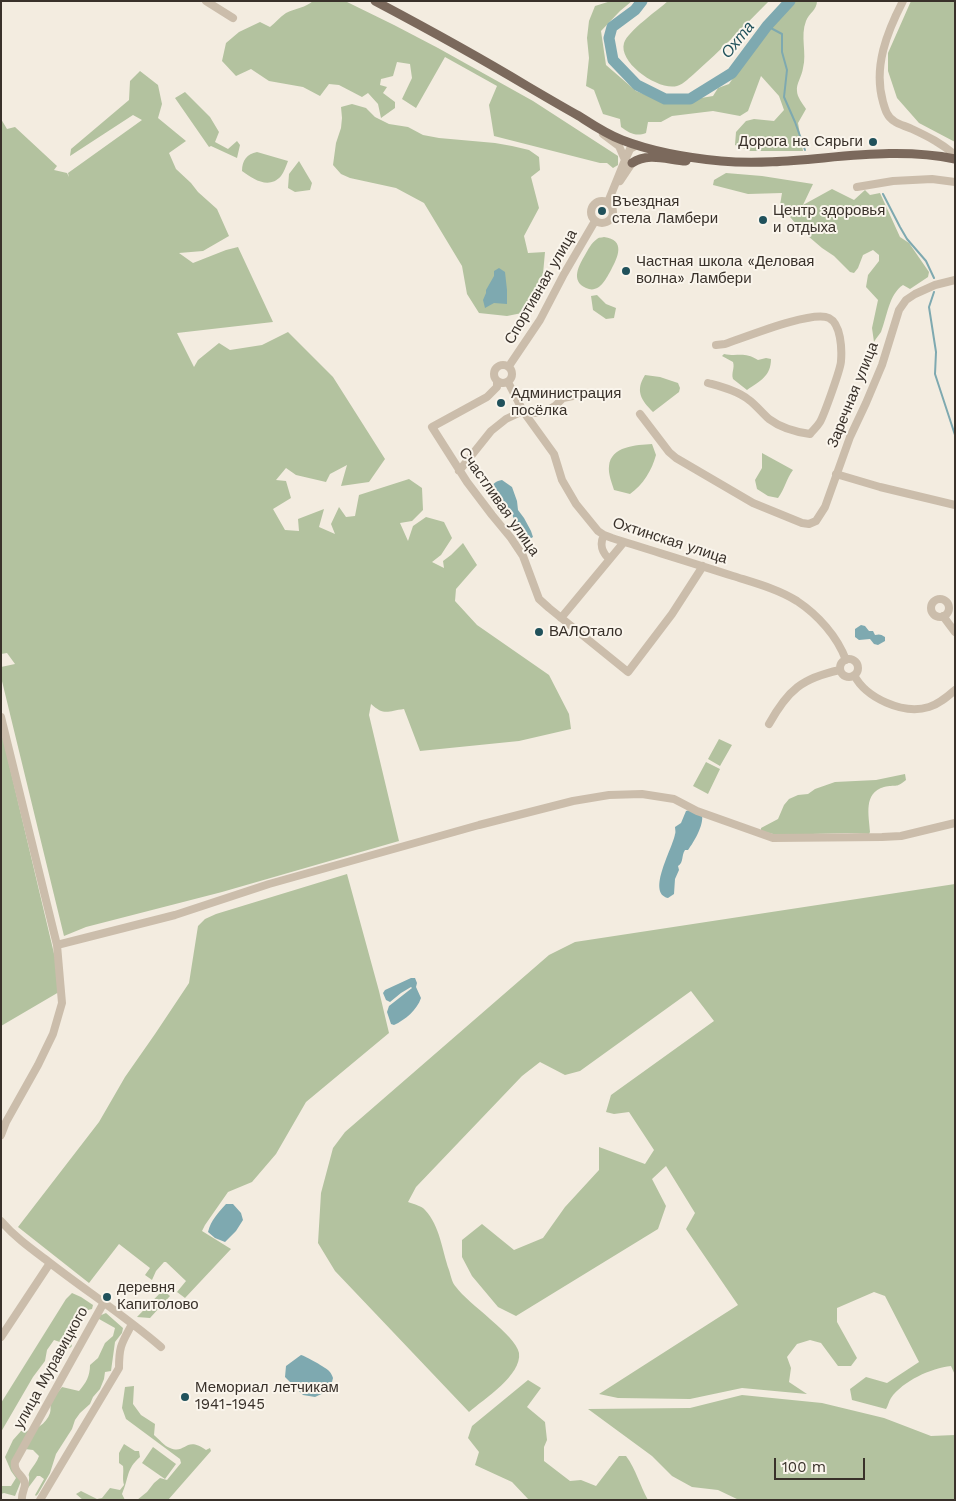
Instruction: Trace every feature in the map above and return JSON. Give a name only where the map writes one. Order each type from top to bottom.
[{"type":"main road","points":[[375,1],[511,76],[596,127],[637,145],[702,158],[740,162],[805,160],[874,153],[922,153],[955,157]]},
{"type":"main road","points":[[628,161],[638,152],[637,145]]},
{"type":"main road","points":[[628,161],[647,157],[686,161],[702,158]]},
{"type":"street","points":[[206,1],[233,18]]},
{"type":"street","points":[[903,1],[889,31],[882,53],[880,72],[881,95],[887,114],[893,121],[941,143],[955,157]]},
{"type":"street","points":[[596,127],[603,135],[619,146],[628,161]]},
{"type":"street","name":"Спортивная улица","points":[[610,199],[598,201],[593,205],[590,210],[595,221],[601,223],[611,219],[613,208],[610,199],[628,161]]},
{"type":"street","points":[[857,187],[893,181],[932,179],[955,182]]},
{"type":"street","name":"Спортивная улица","points":[[509,366],[540,320],[595,221]]},
{"type":"street","name":"Заречная улица","points":[[640,414],[668,452],[676,458],[753,503],[802,523],[809,524],[816,521],[825,507],[850,437],[882,365],[899,310],[906,300],[914,294],[935,285],[955,280]]},
{"type":"street","points":[[708,383],[740,394],[777,423],[798,432],[810,434],[820,422],[841,362],[840,337],[837,325],[828,318],[814,317],[799,320],[726,344],[716,345]]},
{"type":"street","name":"Спортивная улица","points":[[497,381],[494,377],[495,368],[503,364],[509,366],[513,372],[508,382]]},
{"type":"street","points":[[497,381],[501,383],[508,382]]},
{"type":"street","name":"Счастливая улица","points":[[497,381],[497,387],[487,396],[432,427],[460,471],[523,556],[539,599],[628,672],[672,614],[702,566]]},
{"type":"street","name":"Охтинская улица","points":[[508,382],[523,410],[554,454],[562,480],[576,504],[591,523],[604,535],[781,592],[797,601],[810,610],[824,624],[846,660],[852,659],[858,666],[858,670],[851,677],[842,674],[840,670]]},
{"type":"street","points":[[460,471],[491,430],[506,419],[523,410],[536,413],[545,412],[563,398],[583,394]]},
{"type":"street","points":[[836,474],[955,505]]},
{"type":"street","points":[[604,535],[601,546],[610,559]]},
{"type":"street","points":[[562,618],[624,542]]},
{"type":"street","points":[[943,616],[955,632]]},
{"type":"street","points":[[769,724],[786,696],[799,685],[813,677],[840,670],[840,665],[846,660]]},
{"type":"street","name":"Охтинская улица","points":[[854,675],[863,688],[873,696],[885,702],[915,709],[927,708],[947,698],[955,690]]},
{"type":"street","points":[[1,717],[57,945],[62,1004],[54,1034],[6,1122],[1,1135]]},
{"type":"street","points":[[57,945],[175,915],[268,884],[478,825],[609,794],[642,794],[674,799],[697,811],[773,838],[882,838],[901,836],[955,823]]},
{"type":"street","points":[[1,1221],[12,1233],[50,1263],[161,1347]]},
{"type":"street","points":[[1,1337],[50,1263]]},
{"type":"street","name":"улица Муравицкого","points":[[22,1500],[21,1496],[25,1484],[15,1470],[15,1462],[103,1304]]},
{"type":"street","points":[[40,1500],[119,1368],[120,1345],[132,1324]]},
{"type":"green space","points":[[313,1],[345,1],[438,48],[533,101],[618,156],[618,165],[613,168],[607,163],[600,163],[494,136],[489,105],[497,86],[445,57],[416,108],[402,99],[412,78],[410,64],[397,62],[393,76],[381,79],[380,85],[387,87],[383,93],[395,102],[395,108],[381,118],[378,104],[368,93],[362,97],[339,85],[329,84],[320,96],[303,87],[269,81],[251,69],[236,76],[222,61],[226,43],[239,32],[260,22],[270,27],[286,13]]},
{"type":"green space","points":[[611,1],[632,1],[601,31],[606,65],[636,91],[664,102],[686,102],[713,96],[718,88],[729,84],[765,31],[792,1],[817,1],[816,7],[807,18],[804,27],[804,62],[797,88],[798,96],[806,109],[798,123],[803,151],[750,151],[735,145],[736,132],[746,121],[754,119],[774,121],[784,110],[779,96],[761,76],[748,111],[740,116],[713,111],[672,116],[661,122],[648,122],[646,133],[639,135],[630,133],[621,127],[620,119],[603,114],[594,90],[586,86],[589,58],[587,38],[589,21],[595,6]]},
{"type":"green space","points":[[668,1],[769,1],[687,80],[677,86],[669,86],[651,80],[633,67],[624,51],[624,43],[631,33]]},
{"type":"green space","points":[[911,1],[955,1],[955,142],[919,123],[897,98],[888,71],[888,53]]},
{"type":"green space","points":[[140,71],[158,85],[162,104],[158,118],[186,141],[169,153],[176,169],[217,209],[229,236],[203,251],[179,253],[193,263],[238,247],[273,322],[177,333],[194,367],[198,360],[219,343],[230,350],[262,345],[288,332],[333,377],[385,459],[369,482],[341,486],[347,465],[330,474],[326,482],[296,475],[286,468],[276,480],[286,481],[291,498],[273,509],[285,530],[299,531],[298,519],[324,509],[319,527],[335,534],[331,524],[339,507],[346,517],[355,516],[359,495],[409,479],[422,488],[423,510],[412,521],[400,523],[408,541],[413,526],[426,517],[444,522],[452,538],[441,555],[432,562],[444,568],[443,561],[463,543],[477,565],[456,589],[455,601],[477,625],[549,675],[569,714],[571,729],[519,741],[420,751],[404,709],[383,711],[371,704],[369,715],[399,841],[222,892],[86,927],[64,936],[1,677],[1,667],[15,664],[7,653],[1,654],[1,119],[7,129],[15,127],[57,166],[54,170],[67,173],[69,177],[68,173],[142,120],[133,115],[70,156],[71,149],[129,100],[130,81]]},
{"type":"green space","points":[[185,92],[210,117],[219,132],[215,142],[228,149],[237,141],[240,145],[237,158],[211,146],[209,147],[175,98]]},
{"type":"green space","points":[[352,104],[366,108],[375,117],[389,124],[408,127],[423,135],[512,146],[529,150],[539,157],[540,170],[531,177],[539,208],[524,236],[528,253],[545,252],[543,274],[527,312],[507,316],[479,313],[467,294],[462,266],[424,203],[396,188],[350,178],[341,174],[333,165],[336,143],[341,128],[341,107]]},
{"type":"green space","points":[[257,152],[288,161],[282,174],[276,180],[266,183],[261,182],[242,171],[246,158],[250,154]]},
{"type":"green space","points":[[299,161],[312,183],[310,190],[295,192],[288,188],[289,174]]},
{"type":"green space","points":[[726,173],[762,176],[813,184],[803,205],[832,189],[854,200],[865,190],[870,195],[880,193],[900,237],[909,243],[929,272],[928,277],[910,289],[903,285],[898,289],[891,300],[881,332],[874,342],[872,328],[878,300],[866,287],[868,275],[879,261],[879,255],[873,250],[863,255],[858,268],[854,273],[850,272],[834,256],[801,230],[780,205],[782,193],[748,194],[713,185],[714,180]]},
{"type":"green space","points":[[604,237],[611,239],[618,245],[618,255],[602,285],[595,289],[586,288],[578,281],[578,268],[593,242]]},
{"type":"green space","points":[[597,295],[606,304],[616,308],[614,318],[606,319],[593,310],[591,296]]},
{"type":"green space","points":[[724,354],[745,355],[758,360],[771,359],[771,365],[764,378],[747,390],[733,379],[733,362],[722,356]]},
{"type":"green space","points":[[645,375],[660,377],[678,383],[679,392],[653,412],[645,403],[640,391]]},
{"type":"green space","points":[[652,444],[656,455],[643,482],[630,494],[614,490],[609,466],[614,454],[625,448]]},
{"type":"green space","points":[[762,453],[793,470],[778,498],[768,496],[757,489],[755,480],[762,468]]},
{"type":"green space","points":[[1,730],[56,962],[59,992],[1,1026]]},
{"type":"green space","points":[[719,739],[732,745],[720,766],[708,759]]},
{"type":"green space","points":[[706,762],[720,769],[708,794],[693,786]]},
{"type":"green space","points":[[905,774],[906,780],[902,783],[877,790],[870,799],[868,812],[869,834],[777,835],[761,831],[761,828],[778,819],[789,799],[798,795],[808,794],[815,789],[835,782],[876,780]]},
{"type":"green space","points":[[347,874],[389,1033],[306,1102],[276,1154],[252,1182],[228,1192],[202,1231],[231,1249],[185,1298],[177,1292],[186,1281],[166,1262],[156,1271],[152,1280],[145,1275],[150,1268],[119,1244],[89,1283],[18,1227],[99,1122],[125,1077],[189,983],[198,926],[205,919],[216,914]]},
{"type":"green space","points":[[955,884],[955,1375],[951,1366],[935,1369],[918,1376],[896,1392],[886,1409],[852,1400],[850,1389],[866,1377],[887,1383],[919,1362],[885,1296],[874,1292],[837,1308],[837,1322],[857,1358],[851,1366],[838,1366],[821,1343],[810,1340],[797,1344],[787,1357],[791,1368],[789,1382],[807,1394],[742,1388],[690,1399],[618,1398],[599,1394],[738,1305],[686,1229],[695,1213],[666,1166],[652,1179],[666,1206],[658,1229],[516,1316],[498,1307],[472,1276],[462,1257],[462,1240],[482,1224],[514,1250],[543,1238],[565,1207],[599,1170],[599,1147],[645,1164],[654,1150],[629,1112],[614,1114],[606,1112],[611,1095],[714,1021],[691,991],[580,1071],[565,1075],[540,1062],[522,1076],[416,1187],[408,1202],[424,1209],[434,1223],[455,1285],[462,1294],[510,1337],[519,1353],[515,1370],[501,1386],[469,1412],[335,1271],[318,1243],[321,1193],[333,1148],[345,1132],[549,955],[575,942]]},
{"type":"green space","points":[[163,1290],[170,1296],[150,1318],[137,1317]]},
{"type":"green space","points":[[72,1293],[93,1305],[92,1309],[84,1311],[70,1331],[68,1338],[72,1346],[70,1348],[54,1340],[47,1350],[45,1361],[33,1377],[1,1432],[1,1403],[66,1299]]},
{"type":"green space","points":[[106,1313],[123,1328],[122,1333],[115,1342],[111,1371],[105,1372],[100,1389],[90,1404],[75,1420],[72,1429],[56,1454],[50,1473],[38,1494],[35,1495],[44,1479],[40,1476],[37,1476],[25,1492],[29,1481],[29,1473],[39,1456],[33,1450],[25,1449],[16,1463],[22,1479],[15,1496],[1,1494],[1,1486],[11,1486],[16,1478],[5,1457],[13,1440],[21,1431],[34,1429],[45,1421],[50,1413],[55,1395],[62,1387],[79,1391],[87,1379],[90,1365],[98,1358],[105,1343],[113,1336],[115,1328],[99,1319],[99,1316]]},
{"type":"green space","points":[[528,1380],[541,1388],[527,1407],[545,1422],[547,1440],[544,1447],[544,1461],[570,1481],[581,1480],[596,1486],[619,1456],[626,1456],[633,1466],[648,1500],[529,1500],[512,1482],[475,1465],[479,1452],[468,1438],[472,1426]]},
{"type":"green space","points":[[134,1386],[133,1404],[141,1415],[155,1424],[154,1435],[164,1444],[168,1447],[179,1449],[194,1444],[206,1450],[210,1448],[211,1451],[168,1500],[137,1500],[160,1478],[167,1480],[181,1463],[180,1459],[126,1419],[122,1408],[125,1387]]},
{"type":"green space","points":[[742,1395],[822,1403],[884,1418],[931,1436],[955,1435],[955,1500],[739,1500],[718,1490],[692,1487],[672,1476],[652,1456],[588,1409],[690,1408]]},
{"type":"green space","points":[[124,1444],[135,1451],[139,1451],[140,1457],[135,1461],[128,1474],[122,1494],[125,1500],[83,1500],[76,1494],[81,1491],[97,1499],[102,1498],[110,1488],[120,1490],[124,1485],[123,1466],[119,1463],[119,1453]]},
{"type":"green space","points":[[153,1447],[176,1464],[165,1479],[142,1463]]},
{"type":"water","points":[[499,268],[505,272],[507,304],[494,303],[485,308],[483,300],[486,290],[494,276],[494,271]]},
{"type":"water","points":[[502,480],[512,487],[518,510],[533,537],[528,540],[520,534],[510,510],[495,497],[491,489],[495,483]]},
{"type":"water","points":[[861,625],[865,626],[869,631],[873,631],[875,635],[880,634],[884,636],[885,641],[878,645],[874,644],[870,639],[859,640],[855,637],[855,629]]},
{"type":"water","points":[[689,810],[702,815],[702,824],[693,843],[684,852],[681,863],[678,866],[679,870],[675,879],[674,894],[668,898],[662,894],[660,888],[662,869],[673,841],[675,827],[681,823],[686,811]]},
{"type":"water","points":[[415,978],[416,987],[421,998],[414,1010],[406,1017],[394,1025],[391,1024],[387,1012],[389,1006],[412,988],[401,993],[390,1002],[386,1000],[383,993],[385,990]]},
{"type":"water","points":[[226,1204],[233,1204],[241,1213],[243,1220],[236,1231],[225,1242],[215,1238],[208,1232],[213,1220]]},
{"type":"water","points":[[301,1355],[330,1372],[333,1378],[330,1390],[315,1397],[303,1395],[285,1377],[286,1366]]},
{"type":"waterway","name":"Охта","points":[[642,1],[635,10],[612,27],[609,38],[613,60],[637,85],[665,99],[690,99],[732,73],[767,26],[790,1]]},
{"type":"waterway","points":[[767,26],[782,34],[782,52],[787,70],[784,97],[805,150]]},
{"type":"waterway","points":[[883,194],[907,239],[926,261],[934,278]]},
{"type":"waterway","points":[[934,292],[929,307],[936,352],[935,374],[955,435]]},
{"type":"place","name":"Дорога на Сярьги","points":[[873,142]]},
{"type":"place","name":"Въездная стела Ламбери","points":[[602,211]]},
{"type":"place","name":"Центр здоровья и отдыха","points":[[763,220]]},
{"type":"place","name":"Частная школа «Деловая волна» Ламбери","points":[[626,271]]},
{"type":"place","name":"Администрация посёлка","points":[[501,403]]},
{"type":"place","name":"ВАЛОтало","points":[[539,632]]},
{"type":"place","name":"деревня Капитолово","points":[[107,1297]]},
{"type":"place","name":"Мемориал летчикам 1941-1945","points":[[185,1397]]}]
